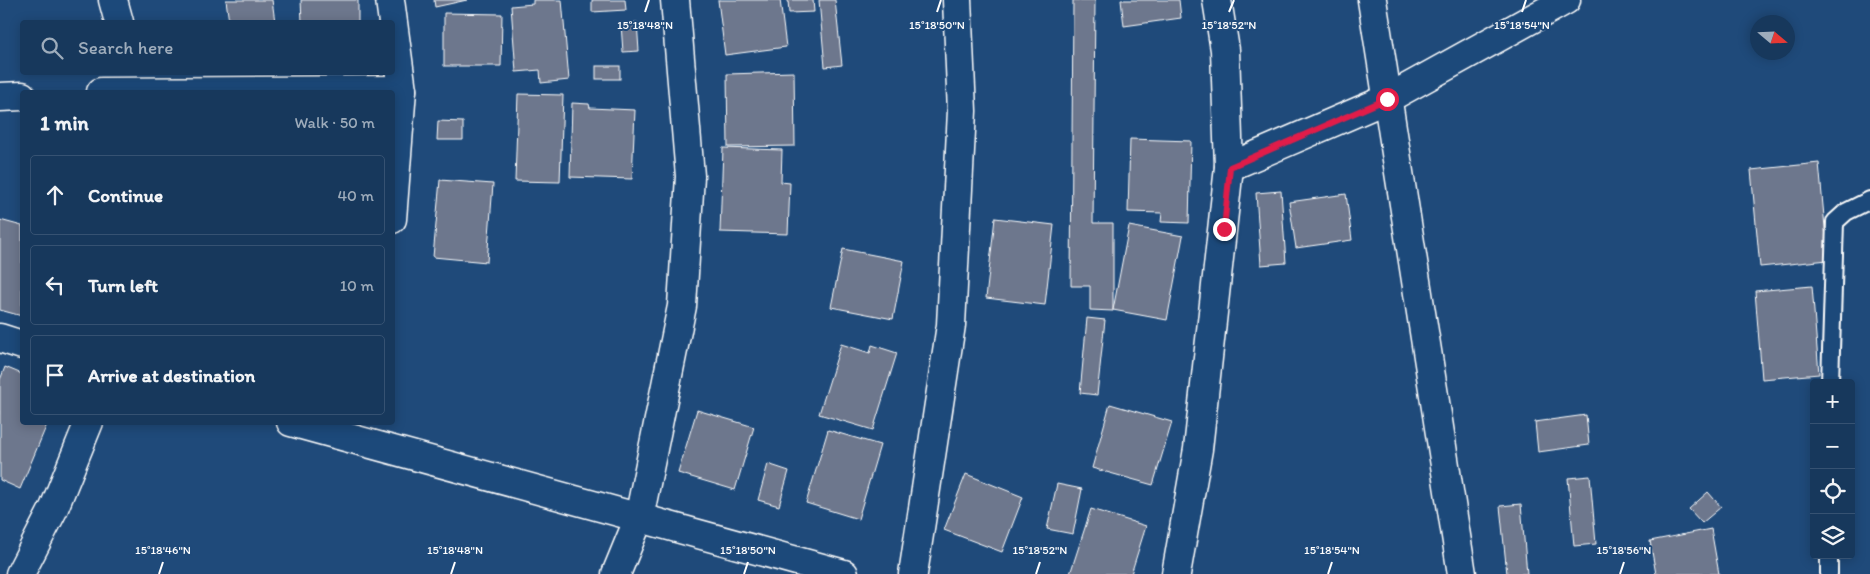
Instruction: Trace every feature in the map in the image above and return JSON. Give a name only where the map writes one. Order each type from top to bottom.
[{"type":"street","points":[[113,0],[118,20]]},
{"type":"street","points":[[390,0],[393,20]]},
{"type":"street","points":[[616,574],[639,518],[682,306],[690,176],[674,0]]},
{"type":"street","points":[[913,574],[951,326],[962,110],[957,0]]},
{"type":"street","points":[[1176,574],[1198,449],[1230,167],[1225,50],[1217,0]]},
{"type":"street","points":[[1372,0],[1462,574]]},
{"type":"street","points":[[1230,167],[1387,99],[1566,0]]},
{"type":"street","points":[[395,38],[402,90],[395,181]]},
{"type":"street","points":[[110,90],[134,85],[402,90]]},
{"type":"street","points":[[0,97],[20,96]]},
{"type":"street","points":[[0,338],[20,344]]},
{"type":"street","points":[[20,574],[54,508],[88,425]]},
{"type":"street","points":[[314,425],[373,433],[639,518],[844,574]]},
{"type":"lane","points":[[1830,379],[1835,222],[1846,212],[1870,200]]},
{"type":"lane","points":[[1829,559],[1829,574]]},
{"type":"building","points":[[226,0],[272,0],[275,20],[229,20]]},
{"type":"building","points":[[301,0],[358,0],[358,20],[302,20]]},
{"type":"building","points":[[434,0],[467,0],[435,7]]},
{"type":"building","points":[[533,0],[562,0],[569,80],[541,83],[540,70],[516,72],[511,6],[533,4]]},
{"type":"building","points":[[592,0],[625,0],[626,10],[592,12]]},
{"type":"building","points":[[718,0],[780,0],[786,47],[725,55]]},
{"type":"building","points":[[788,0],[813,0],[814,12],[789,13]]},
{"type":"building","points":[[819,0],[835,0],[842,65],[825,67]]},
{"type":"building","points":[[1073,0],[1095,0],[1093,223],[1113,223],[1113,311],[1090,310],[1090,286],[1071,286]]},
{"type":"building","points":[[1121,0],[1179,0],[1181,18],[1124,26]]},
{"type":"building","points":[[444,13],[502,14],[501,66],[444,66]]},
{"type":"building","points":[[637,22],[639,51],[623,52],[621,24]]},
{"type":"building","points":[[596,66],[620,66],[620,79],[596,79]]},
{"type":"building","points":[[794,72],[795,146],[728,147],[727,74]]},
{"type":"building","points":[[518,94],[563,95],[560,182],[515,181]]},
{"type":"building","points":[[572,103],[589,104],[590,108],[635,110],[632,179],[570,177]]},
{"type":"building","points":[[438,121],[463,122],[463,140],[437,140]]},
{"type":"building","points":[[1130,139],[1191,141],[1189,223],[1161,222],[1162,213],[1128,212]]},
{"type":"building","points":[[723,148],[782,150],[781,182],[790,183],[788,234],[720,232]]},
{"type":"building","points":[[1819,163],[1828,260],[1760,267],[1751,170]]},
{"type":"building","points":[[440,180],[493,184],[487,262],[433,257]]},
{"type":"building","points":[[1281,191],[1286,263],[1261,265],[1256,193]]},
{"type":"building","points":[[1346,194],[1352,240],[1296,248],[1289,202]]},
{"type":"building","points":[[995,218],[1054,225],[1045,305],[986,298]]},
{"type":"building","points":[[0,220],[20,225],[20,315],[0,310]]},
{"type":"building","points":[[1129,226],[1183,236],[1167,320],[1113,310]]},
{"type":"building","points":[[843,249],[904,261],[893,319],[831,307]]},
{"type":"building","points":[[1812,286],[1819,374],[1762,379],[1755,291]]},
{"type":"building","points":[[1087,318],[1105,320],[1097,395],[1080,393]]},
{"type":"building","points":[[841,344],[870,353],[872,345],[897,353],[873,430],[819,414]]},
{"type":"building","points":[[5,367],[20,373],[20,425],[47,425],[20,489],[0,480],[0,380]]},
{"type":"building","points":[[1110,404],[1172,422],[1153,485],[1092,468]]},
{"type":"building","points":[[697,410],[754,427],[735,490],[678,473]]},
{"type":"building","points":[[1586,415],[1589,445],[1538,452],[1535,422]]},
{"type":"building","points":[[828,430],[880,445],[858,519],[806,503]]},
{"type":"building","points":[[768,464],[789,471],[779,506],[758,500]]},
{"type":"building","points":[[966,474],[1023,497],[1002,552],[944,530]]},
{"type":"building","points":[[1590,476],[1596,544],[1574,546],[1568,478]]},
{"type":"building","points":[[1057,484],[1082,489],[1073,534],[1047,529]]},
{"type":"building","points":[[1708,492],[1721,507],[1702,523],[1689,509]]},
{"type":"building","points":[[1521,504],[1527,574],[1507,574],[1500,506]]},
{"type":"building","points":[[1091,509],[1146,526],[1131,574],[1070,574]]},
{"type":"building","points":[[1711,529],[1719,574],[1656,574],[1650,541]]},
{"type":"route","points":[[1224,229],[1230,167],[1387,99]]}]
